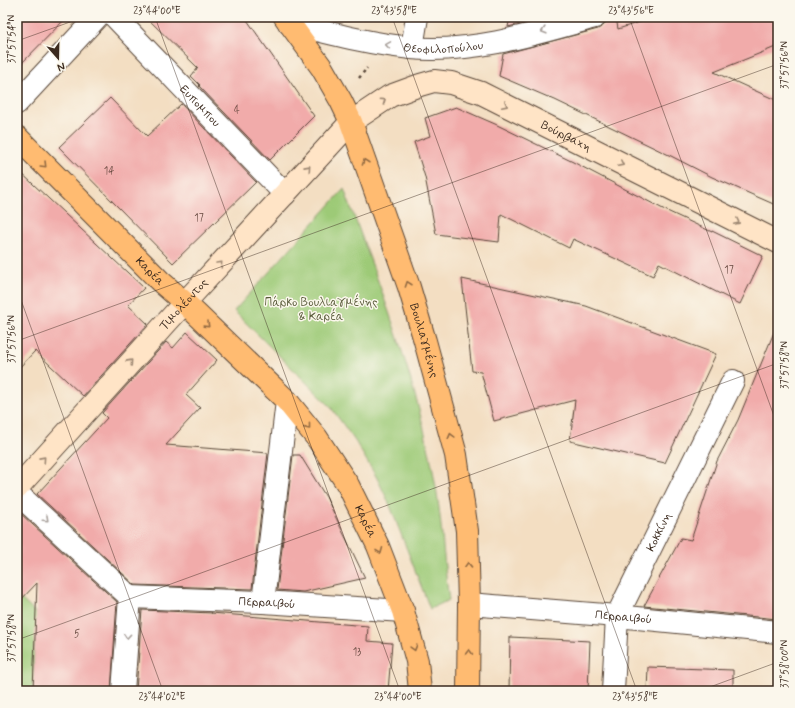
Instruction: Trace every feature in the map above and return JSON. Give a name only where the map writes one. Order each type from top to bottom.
[{"type":"main road","name":"Βουλιαγμένης","points":[[287,20],[322,68],[351,122],[426,341],[456,455],[467,531],[469,604],[468,691]]},
{"type":"main road","name":"Καρέα","points":[[17,137],[160,281],[287,400],[317,438],[348,485],[378,546],[403,611]]},
{"type":"main road","points":[[403,611],[417,661],[420,691]]},
{"type":"street","points":[[17,103],[97,17]]},
{"type":"street","name":"Ευπομπου","points":[[114,17],[284,194]]},
{"type":"street","points":[[412,48],[417,17]]},
{"type":"street","name":"Θεοφιλοπούλου","points":[[287,20],[370,42],[412,48],[459,48],[530,36],[595,17]]},
{"type":"street","name":"Βούρβαχη","points":[[351,122],[390,96],[434,81],[451,82],[481,93],[778,242]]},
{"type":"street","name":"Τιμολέοντος","points":[[17,488],[351,122]]},
{"type":"street","name":"Κοκκίνη","points":[[613,691],[618,616],[733,381]]},
{"type":"street","points":[[263,602],[287,400]]},
{"type":"street","points":[[17,493],[130,597],[123,691]]},
{"type":"street","name":"Περραιβού","points":[[130,597],[263,602],[403,611]]},
{"type":"street","name":"Περραιβού","points":[[469,604],[618,616],[778,632]]},
{"type":"green space","name":"Πάρκο Βουλιαγμένης & Καρέα","points":[[344,189],[383,295],[407,367],[434,476],[439,507],[449,600],[430,609],[389,503],[377,478],[355,441],[330,406],[234,311]]},
{"type":"green space","points":[[21,599],[43,620],[34,646],[33,689],[53,691],[17,691],[17,604]]},
{"type":"building","points":[[17,17],[67,17],[17,68]]},
{"type":"building","points":[[146,17],[245,17],[314,116],[270,160],[191,76],[198,68]]},
{"type":"building","points":[[510,17],[549,17],[508,27]]},
{"type":"building","points":[[607,17],[616,17],[618,29],[656,17],[778,17],[778,46],[714,72],[778,101],[778,206],[712,177],[555,100],[499,76],[503,54],[598,29],[604,25]]},
{"type":"building","points":[[110,98],[147,136],[181,104],[256,182],[173,263],[59,147]]},
{"type":"building","points":[[456,107],[495,124],[573,162],[665,210],[763,256],[740,304],[659,263],[653,276],[573,239],[569,248],[501,214],[499,242],[436,234],[425,177],[414,142],[430,136],[425,118]]},
{"type":"building","points":[[17,169],[144,288],[128,305],[148,324],[83,396],[35,351],[17,370]]},
{"type":"building","points":[[462,279],[586,306],[716,354],[665,463],[570,441],[575,400],[494,421],[481,372],[472,371]]},
{"type":"building","points":[[777,325],[778,619],[644,606],[681,538],[691,540],[717,461],[738,420]]},
{"type":"building","points":[[187,332],[217,360],[186,395],[200,408],[166,445],[268,453],[252,589],[135,585],[37,494],[107,418],[102,413],[166,342],[173,348]]},
{"type":"building","points":[[293,455],[300,455],[326,497],[365,578],[303,592],[277,590]]},
{"type":"building","points":[[20,513],[117,602],[111,691],[33,690],[37,583],[17,604],[17,516]]},
{"type":"building","points":[[142,610],[212,613],[368,626],[367,641],[392,643],[388,691],[230,691],[197,688],[197,691],[136,691]]},
{"type":"building","points":[[510,637],[590,641],[588,691],[509,691]]},
{"type":"building","points":[[648,667],[733,670],[733,691],[647,691]]}]
